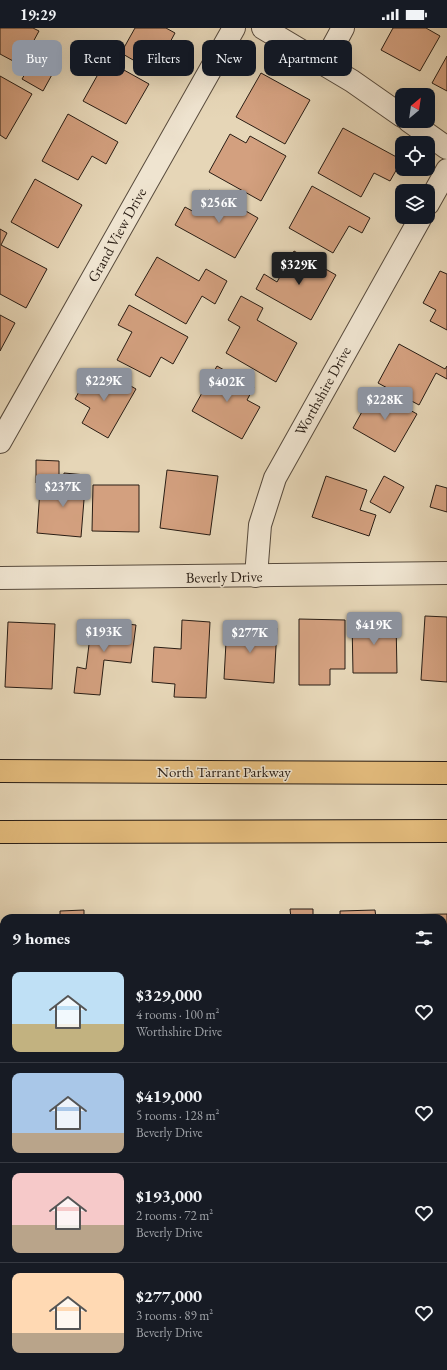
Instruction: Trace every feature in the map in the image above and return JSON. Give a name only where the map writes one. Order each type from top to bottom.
[{"type":"main road","name":"North Tarrant Parkway","points":[[0,771],[447,773]]},
{"type":"main road","points":[[0,832],[447,831]]},
{"type":"street","name":"Grand View Drive","points":[[0,442],[234,28]]},
{"type":"street","points":[[263,28],[284,40]]},
{"type":"street","points":[[336,40],[343,28]]},
{"type":"street","points":[[343,76],[395,111]]},
{"type":"street","points":[[419,128],[447,148]]},
{"type":"street","points":[[435,191],[447,170]]},
{"type":"street","name":"Worthshire Drive","points":[[256,576],[260,524],[274,478],[417,224]]},
{"type":"street","name":"Beverly Drive","points":[[0,578],[256,576],[413,572],[447,573]]},
{"type":"building","points":[[0,28],[33,28],[39,31],[34,40],[12,40],[12,60],[0,54]]},
{"type":"building","points":[[135,28],[166,28],[175,33],[171,40],[133,40],[133,60],[125,55],[125,46]]},
{"type":"building","points":[[393,28],[426,28],[440,36],[420,71],[381,50]]},
{"type":"building","points":[[447,56],[447,91],[432,83]]},
{"type":"building","points":[[125,71],[149,84],[126,124],[83,101],[97,76],[125,76]]},
{"type":"building","points":[[261,73],[310,100],[285,144],[236,117]]},
{"type":"building","points":[[0,76],[32,94],[6,139],[0,135]]},
{"type":"building","points":[[24,76],[51,76],[43,91],[22,79]]},
{"type":"building","points":[[68,114],[118,142],[106,164],[92,156],[78,180],[42,161]]},
{"type":"building","points":[[343,128],[395,156],[395,172],[390,181],[374,173],[361,197],[318,173]]},
{"type":"building","points":[[230,134],[246,143],[250,136],[286,156],[261,201],[209,172]]},
{"type":"building","points":[[35,179],[82,205],[58,248],[11,222]]},
{"type":"building","points":[[312,186],[370,218],[362,233],[349,226],[333,253],[289,228]]},
{"type":"building","points":[[209,190],[258,218],[235,258],[175,225],[185,207],[196,213]]},
{"type":"building","points":[[0,229],[7,233],[1,245],[47,269],[26,308],[0,294]]},
{"type":"building","points":[[294,251],[336,275],[311,320],[256,289],[264,274],[277,282]]},
{"type":"building","points":[[157,257],[199,281],[206,269],[227,281],[215,304],[202,296],[186,324],[135,295]]},
{"type":"building","points":[[440,271],[447,274],[447,330],[430,321],[436,310],[423,303]]},
{"type":"building","points":[[241,296],[263,308],[257,320],[297,343],[276,382],[226,353],[240,327],[228,320]]},
{"type":"building","points":[[129,305],[188,337],[173,364],[161,357],[150,377],[117,360],[132,332],[118,325]]},
{"type":"building","points":[[0,315],[15,323],[0,351]]},
{"type":"building","points":[[399,344],[445,369],[447,366],[447,379],[436,373],[419,405],[378,383]]},
{"type":"building","points":[[217,366],[254,387],[247,400],[260,407],[242,439],[192,411]]},
{"type":"building","points":[[91,370],[113,382],[115,377],[136,389],[108,438],[82,423],[90,408],[75,399]]},
{"type":"building","points":[[374,390],[417,414],[395,452],[353,428]]},
{"type":"building","points":[[36,460],[59,461],[59,484],[36,483]]},
{"type":"building","points":[[167,470],[218,476],[210,535],[160,528]]},
{"type":"building","points":[[64,473],[86,475],[81,537],[37,533],[40,489],[63,490]]},
{"type":"building","points":[[326,476],[367,490],[360,510],[376,515],[369,536],[312,517]]},
{"type":"building","points":[[384,476],[404,487],[390,513],[370,502]]},
{"type":"building","points":[[93,485],[139,485],[139,532],[92,531]]},
{"type":"building","points":[[436,485],[447,488],[447,512],[430,507]]},
{"type":"building","points":[[425,616],[447,617],[447,682],[421,680]]},
{"type":"building","points":[[299,619],[345,620],[345,669],[330,669],[330,685],[299,685]]},
{"type":"building","points":[[92,620],[136,625],[131,663],[104,660],[100,695],[74,693],[77,667],[86,669]]},
{"type":"building","points":[[182,620],[210,622],[206,698],[174,697],[175,684],[152,682],[154,647],[181,649]]},
{"type":"building","points":[[352,620],[396,620],[397,673],[353,673]]},
{"type":"building","points":[[8,622],[55,624],[52,689],[5,687]]},
{"type":"building","points":[[227,624],[277,628],[274,683],[224,679]]},
{"type":"building","points":[[290,909],[313,909],[313,914],[291,914]]},
{"type":"building","points":[[84,910],[84,914],[60,914],[60,911]]},
{"type":"building","points":[[375,910],[376,914],[340,914],[340,911]]}]
